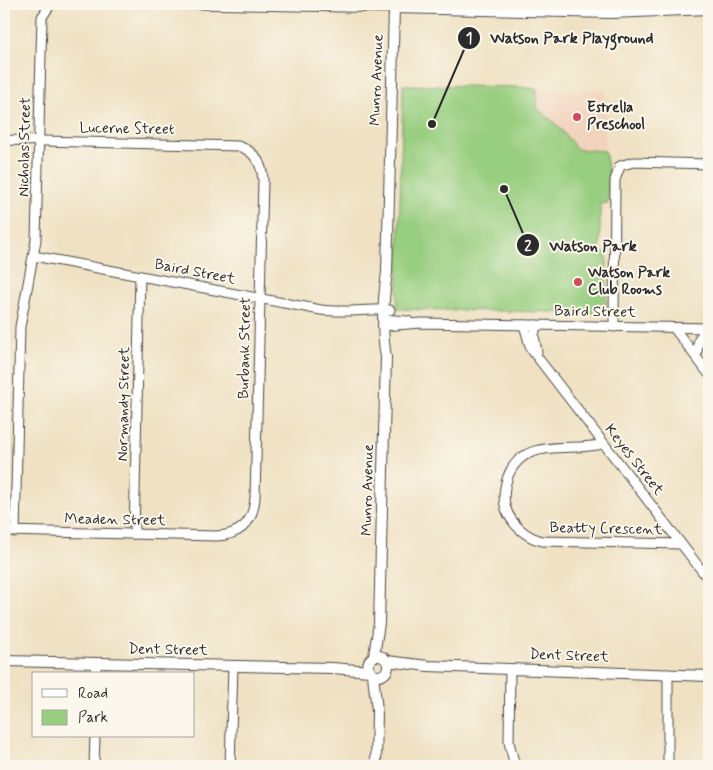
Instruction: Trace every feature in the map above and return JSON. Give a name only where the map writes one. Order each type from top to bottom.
[{"type":"street","name":"Nicholas Street","points":[[15,532],[20,327],[34,256],[42,17],[51,4]]},
{"type":"street","points":[[195,4],[394,8],[444,7],[620,13],[709,9]]},
{"type":"street","name":"Munro Avenue","points":[[376,766],[386,357],[383,342],[387,318],[394,8]]},
{"type":"street","name":"Lucerne Street","points":[[4,140],[230,145],[249,151]]},
{"type":"street","name":"Burbank Street","points":[[225,536],[237,532],[244,526],[253,514],[254,507],[262,172],[258,161],[249,151]]},
{"type":"street","points":[[614,327],[615,180],[620,166],[633,162],[709,164]]},
{"type":"street","name":"Baird Street","points":[[34,256],[330,311],[350,312],[421,323],[708,328]]},
{"type":"street","name":"Normandy Street","points":[[134,534],[140,276]]},
{"type":"street","name":"Keyes Street","points":[[524,325],[531,349],[709,580]]},
{"type":"street","points":[[536,325],[534,342],[538,357]]},
{"type":"street","points":[[674,328],[709,374]]},
{"type":"street","points":[[696,357],[696,347],[699,339],[708,328]]},
{"type":"street","name":"Beatty Crescent","points":[[604,444],[588,447],[542,448],[522,458],[511,470],[505,484],[504,503],[512,521],[529,536],[542,541],[681,544]]},
{"type":"street","name":"Meaden Street","points":[[4,531],[225,536]]},
{"type":"street","name":"Dent Street","points":[[4,661],[96,669],[233,666],[332,668],[428,666],[709,676]]},
{"type":"street","points":[[230,766],[233,666]]},
{"type":"street","points":[[510,669],[509,732],[514,766]]},
{"type":"street","points":[[668,674],[668,766]]},
{"type":"street","points":[[94,766],[95,738]]},
{"type":"shaded area","name":"Estrella Preschool","points":[[537,89],[606,90],[605,151],[578,149],[557,125],[537,108]]},
{"type":"green space","points":[[403,85],[537,89],[537,108],[557,125],[577,149],[605,151],[609,175],[608,203],[600,204],[600,252],[607,253],[606,310],[603,313],[397,309]]},
{"type":"place","name":"Estrella Preschool","points":[[577,117]]},
{"type":"place","name":"Watson Park Playground","points":[[432,124]]},
{"type":"place","name":"Watson Park","points":[[504,189]]},
{"type":"place","name":"Watson Park Club Rooms","points":[[578,282]]}]
